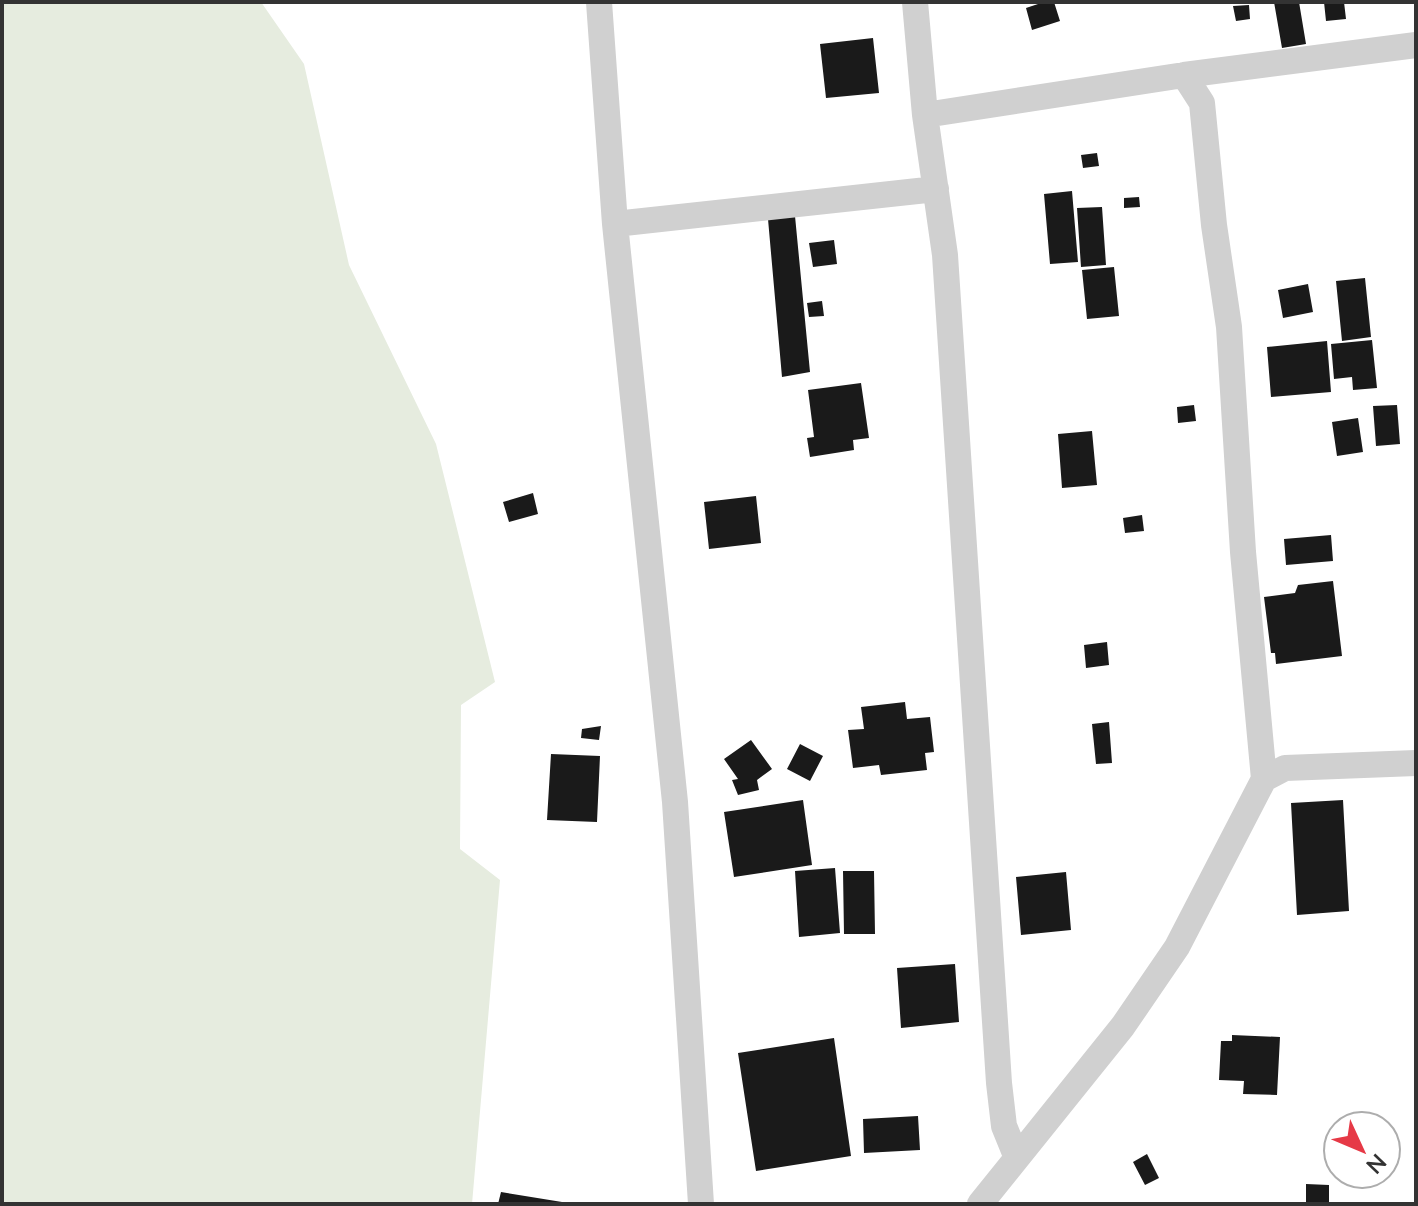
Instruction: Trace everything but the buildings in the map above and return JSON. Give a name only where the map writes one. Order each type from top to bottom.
[{"type":"street","points":[[599,2],[615,224],[675,802],[701,1204]]},
{"type":"street","points":[[915,2],[925,115],[945,255],[999,1083],[1004,1126],[1017,1158]]},
{"type":"street","points":[[925,115],[1184,75],[1416,45]]},
{"type":"street","points":[[980,1204],[1123,1026],[1177,947],[1264,779],[1243,552],[1229,327],[1214,225],[1202,103],[1184,75]]},
{"type":"street","points":[[615,224],[936,189]]},
{"type":"street","points":[[1264,779],[1285,768],[1416,763]]},
{"type":"shaded area","points":[[2,2],[261,2],[304,64],[349,265],[436,444],[495,682],[461,705],[460,849],[500,880],[472,1204],[2,1204]]}]
